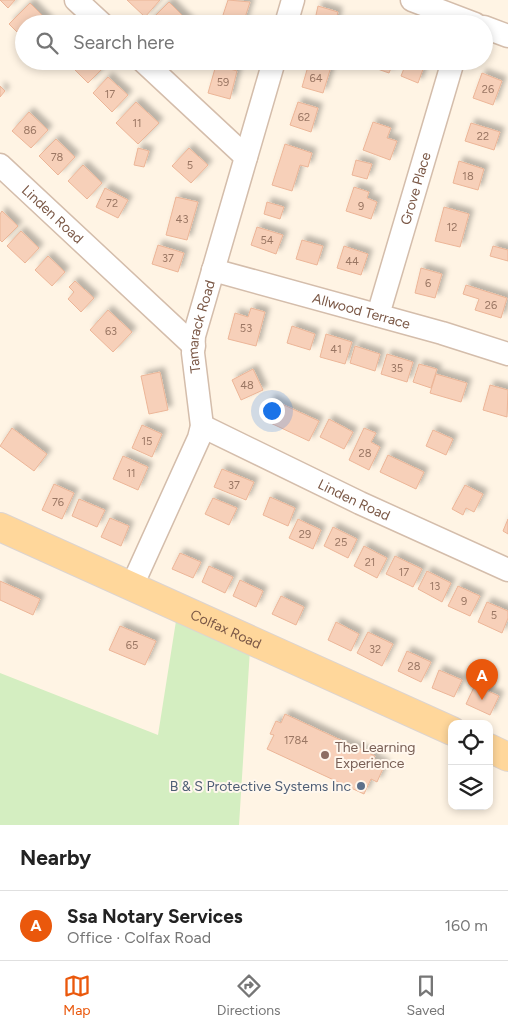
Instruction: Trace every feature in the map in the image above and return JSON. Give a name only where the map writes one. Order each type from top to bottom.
[{"type":"main road","name":"Colfax Road","points":[[0,527],[131,588],[448,729]]},
{"type":"main road","points":[[493,750],[508,757]]},
{"type":"street","points":[[76,0],[92,15]]},
{"type":"street","points":[[289,15],[293,0]]},
{"type":"street","points":[[412,0],[450,15]]},
{"type":"street","points":[[493,31],[508,36]]},
{"type":"street","points":[[153,70],[246,157]]},
{"type":"street","name":"Tamarack Road","points":[[131,588],[199,438],[202,426],[194,336],[271,70]]},
{"type":"street","name":"Grove Place","points":[[378,315],[450,70]]},
{"type":"street","name":"Linden Road","points":[[0,165],[194,346]]},
{"type":"street","name":"Allwood Terrace","points":[[213,270],[378,315],[508,354]]},
{"type":"street","name":"Linden Road","points":[[202,426],[508,570]]},
{"type":"green space","points":[[176,621],[250,649],[239,825],[0,825],[0,673],[158,735]]},
{"type":"building","points":[[0,0],[15,0],[8,8]]},
{"type":"building","points":[[127,0],[160,0],[147,15],[143,15]]},
{"type":"building","points":[[228,0],[250,2],[246,15],[223,15]]},
{"type":"building","points":[[169,2],[182,15],[156,15]]},
{"type":"building","points":[[30,3],[42,15],[18,15]]},
{"type":"building","points":[[318,6],[338,12],[337,15],[316,15]]},
{"type":"building","points":[[15,18],[15,30],[9,24]]},
{"type":"building","points":[[75,70],[101,70],[88,83]]},
{"type":"building","points":[[215,70],[237,71],[230,99],[208,93]]},
{"type":"building","points":[[307,70],[330,70],[323,93],[302,87]]},
{"type":"building","points":[[403,70],[423,70],[418,83],[401,76]]},
{"type":"building","points":[[482,73],[502,81],[493,105],[473,98]]},
{"type":"building","points":[[108,77],[128,95],[112,112],[93,93]]},
{"type":"building","points":[[0,86],[5,91],[0,97]]},
{"type":"building","points":[[136,102],[159,123],[138,144],[116,123]]},
{"type":"building","points":[[298,102],[318,108],[311,132],[290,125]]},
{"type":"building","points":[[29,112],[48,130],[31,148],[12,131]]},
{"type":"building","points":[[373,122],[391,128],[387,138],[397,141],[390,160],[363,150]]},
{"type":"building","points":[[471,123],[500,132],[494,150],[465,141]]},
{"type":"building","points":[[56,139],[75,157],[58,175],[39,156]]},
{"type":"building","points":[[285,144],[312,153],[308,167],[300,165],[292,191],[272,185]]},
{"type":"building","points":[[138,148],[149,151],[144,167],[134,165]]},
{"type":"building","points":[[189,148],[208,165],[191,183],[172,166]]},
{"type":"building","points":[[356,160],[372,164],[367,179],[352,175]]},
{"type":"building","points":[[459,161],[484,169],[478,190],[453,183]]},
{"type":"building","points":[[83,165],[102,183],[87,199],[68,181]]},
{"type":"building","points":[[354,187],[369,192],[367,198],[377,202],[371,219],[346,211]]},
{"type":"building","points":[[105,188],[128,200],[118,218],[96,207]]},
{"type":"building","points":[[176,197],[198,202],[187,240],[166,235]]},
{"type":"building","points":[[267,202],[284,207],[280,219],[264,214]]},
{"type":"building","points":[[444,207],[469,214],[460,247],[435,241]]},
{"type":"building","points":[[2,211],[18,226],[2,242],[0,240],[0,214]]},
{"type":"building","points":[[257,227],[283,235],[276,254],[251,245]]},
{"type":"building","points":[[21,231],[39,248],[25,263],[7,246]]},
{"type":"building","points":[[302,240],[323,246],[317,265],[296,259]]},
{"type":"building","points":[[158,245],[184,253],[178,272],[152,264]]},
{"type":"building","points":[[344,246],[368,254],[361,275],[337,268]]},
{"type":"building","points":[[493,246],[508,250],[508,261],[490,256]]},
{"type":"building","points":[[48,256],[65,272],[52,286],[35,270]]},
{"type":"building","points":[[421,268],[442,274],[435,298],[415,293]]},
{"type":"building","points":[[75,281],[94,298],[81,312],[68,299],[74,292],[69,287]]},
{"type":"building","points":[[466,285],[507,298],[501,318],[475,310],[479,299],[463,294]]},
{"type":"building","points":[[251,308],[265,312],[256,346],[228,339],[235,313],[248,317]]},
{"type":"building","points":[[108,310],[132,332],[113,352],[90,330]]},
{"type":"building","points":[[292,326],[315,334],[310,350],[287,343]]},
{"type":"building","points":[[326,334],[352,342],[345,364],[320,357]]},
{"type":"building","points":[[355,346],[380,354],[375,371],[350,363]]},
{"type":"building","points":[[387,354],[413,362],[407,382],[381,374]]},
{"type":"building","points":[[419,364],[437,369],[431,388],[413,382]]},
{"type":"building","points":[[253,369],[263,390],[241,400],[232,380]]},
{"type":"building","points":[[160,372],[168,410],[149,414],[141,376]]},
{"type":"building","points":[[436,374],[467,383],[461,402],[430,393]]},
{"type":"building","points":[[490,385],[508,390],[507,417],[483,410]]},
{"type":"building","points":[[271,399],[319,421],[309,441],[262,419]]},
{"type":"building","points":[[329,419],[353,432],[344,449],[320,437]]},
{"type":"building","points":[[142,425],[162,434],[152,457],[132,448]]},
{"type":"building","points":[[12,428],[47,454],[34,471],[0,446]]},
{"type":"building","points":[[364,428],[376,433],[371,442],[380,447],[369,470],[349,460]]},
{"type":"building","points":[[433,430],[453,439],[446,455],[426,446]]},
{"type":"building","points":[[388,455],[424,472],[416,489],[380,472]]},
{"type":"building","points":[[123,456],[148,467],[138,490],[113,479]]},
{"type":"building","points":[[222,469],[254,482],[246,500],[214,487]]},
{"type":"building","points":[[54,484],[74,493],[62,519],[42,510]]},
{"type":"building","points":[[465,485],[483,494],[474,512],[466,508],[463,515],[452,509]]},
{"type":"building","points":[[270,497],[295,508],[288,526],[263,515]]},
{"type":"building","points":[[213,498],[237,508],[229,525],[205,514]]},
{"type":"building","points":[[79,499],[105,510],[97,527],[72,516]]},
{"type":"building","points":[[110,518],[129,526],[121,546],[101,537]]},
{"type":"building","points":[[298,519],[321,530],[313,549],[289,538]]},
{"type":"building","points":[[508,519],[508,534],[503,531]]},
{"type":"building","points":[[333,527],[357,539],[348,558],[324,546]]},
{"type":"building","points":[[364,546],[387,558],[377,578],[354,566]]},
{"type":"building","points":[[180,553],[201,562],[193,578],[172,569]]},
{"type":"building","points":[[395,556],[422,569],[413,587],[386,574]]},
{"type":"building","points":[[209,566],[233,577],[225,593],[202,582]]},
{"type":"building","points":[[427,571],[451,583],[442,602],[418,589]]},
{"type":"building","points":[[240,580],[263,591],[256,607],[233,596]]},
{"type":"building","points":[[0,581],[40,599],[33,615],[0,600]]},
{"type":"building","points":[[458,586],[480,596],[470,616],[448,606]]},
{"type":"building","points":[[281,596],[304,607],[296,625],[272,614]]},
{"type":"building","points":[[487,602],[508,611],[508,618],[502,633],[478,622]]},
{"type":"building","points":[[336,622],[359,634],[351,651],[328,640]]},
{"type":"building","points":[[120,626],[156,641],[145,665],[109,650]]},
{"type":"building","points":[[368,632],[393,644],[382,666],[357,653]]},
{"type":"building","points":[[407,651],[431,662],[421,682],[398,671]]},
{"type":"building","points":[[439,670],[462,680],[454,697],[432,688]]},
{"type":"building","points":[[475,685],[499,696],[490,715],[466,704]]},
{"type":"building","points":[[285,714],[375,756],[373,759],[385,764],[377,782],[371,779],[364,794],[267,749],[274,735],[270,734],[276,721],[281,723]]},
{"type":"place","name":"Ssa Notary Services","points":[[482,700]]},
{"type":"place","name":"The Learning Experience","points":[[325,755]]},
{"type":"place","name":"B & S Protective Systems Inc","points":[[361,786]]}]
